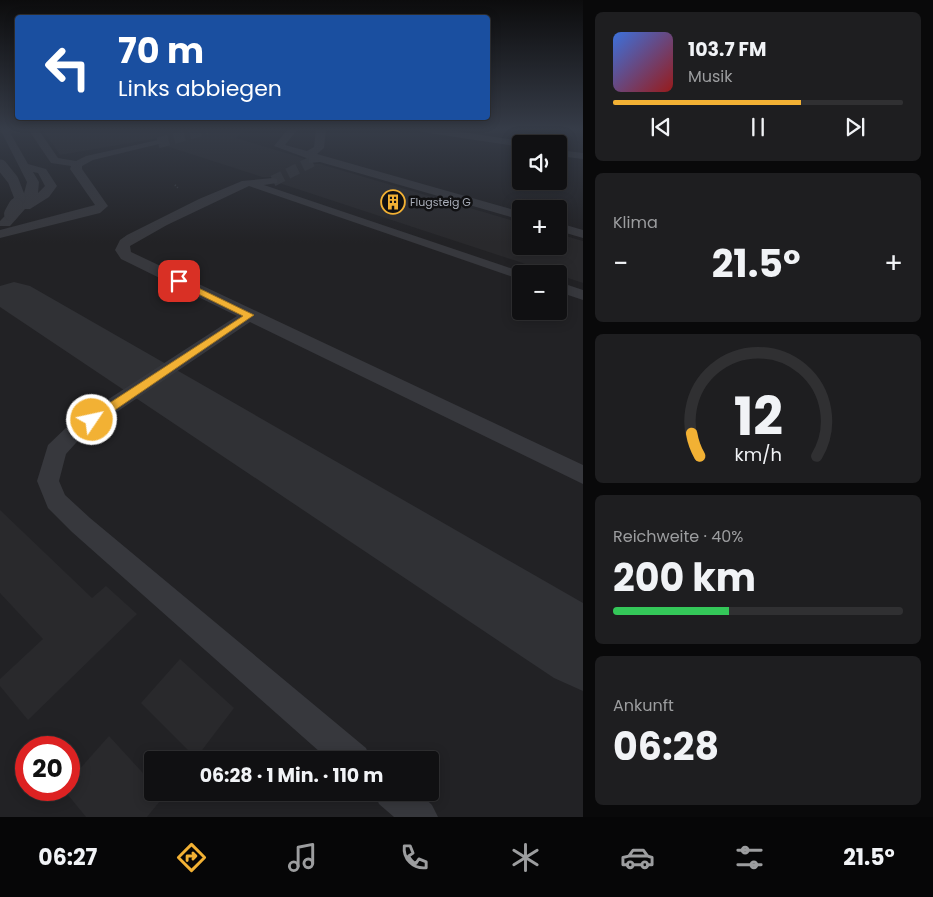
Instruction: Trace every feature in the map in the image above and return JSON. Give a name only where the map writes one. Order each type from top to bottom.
[{"type":"lane","points":[[0,230],[5,211],[14,196],[19,182],[12,167]]},
{"type":"lane","points":[[14,167],[15,180],[27,200]]},
{"type":"lane","points":[[15,167],[27,186],[27,200]]},
{"type":"lane","points":[[5,211],[27,200],[45,194],[51,186],[44,172],[20,167]]},
{"type":"lane","points":[[0,234],[89,213],[102,206],[76,167]]},
{"type":"lane","points":[[346,167],[512,213]]},
{"type":"lane","points":[[273,181],[247,183],[131,238],[122,249],[126,256],[583,475]]},
{"type":"lane","points":[[247,183],[512,272]]},
{"type":"lane","points":[[567,229],[583,234]]},
{"type":"lane","points":[[567,290],[583,295]]},
{"type":"lane","points":[[250,315],[77,430],[56,451],[48,481],[56,501],[82,525],[344,751]]},
{"type":"lane","points":[[401,801],[420,817]]},
{"type":"path","points":[[175,185],[179,189]]},
{"type":"shaded area","points":[[0,167],[512,167],[512,190],[567,190],[567,167],[583,167],[583,817],[0,817]]},
{"type":"building","name":"Flugsteig G","points":[[231,167],[331,167],[512,220],[512,255],[567,255],[567,236],[583,241],[583,283],[567,278],[567,265],[528,265],[279,183],[277,177],[262,177]]},
{"type":"building","points":[[0,510],[92,598],[106,586],[137,614],[28,720],[0,686],[0,679],[43,639],[0,593]]},
{"type":"building","points":[[180,659],[234,708],[201,751],[189,751],[141,703]]},
{"type":"building","points":[[109,736],[144,774],[144,801],[160,801],[147,817],[86,817],[73,801],[80,801],[80,769]]},
{"type":"taxiway","points":[[14,296],[583,649]]},
{"type":"tunnel","points":[[273,181],[301,167]]},
{"type":"place","name":"Flugsteig G","points":[[393,202]]},
{"type":"route","points":[[92,420],[250,315],[179,281]]}]
